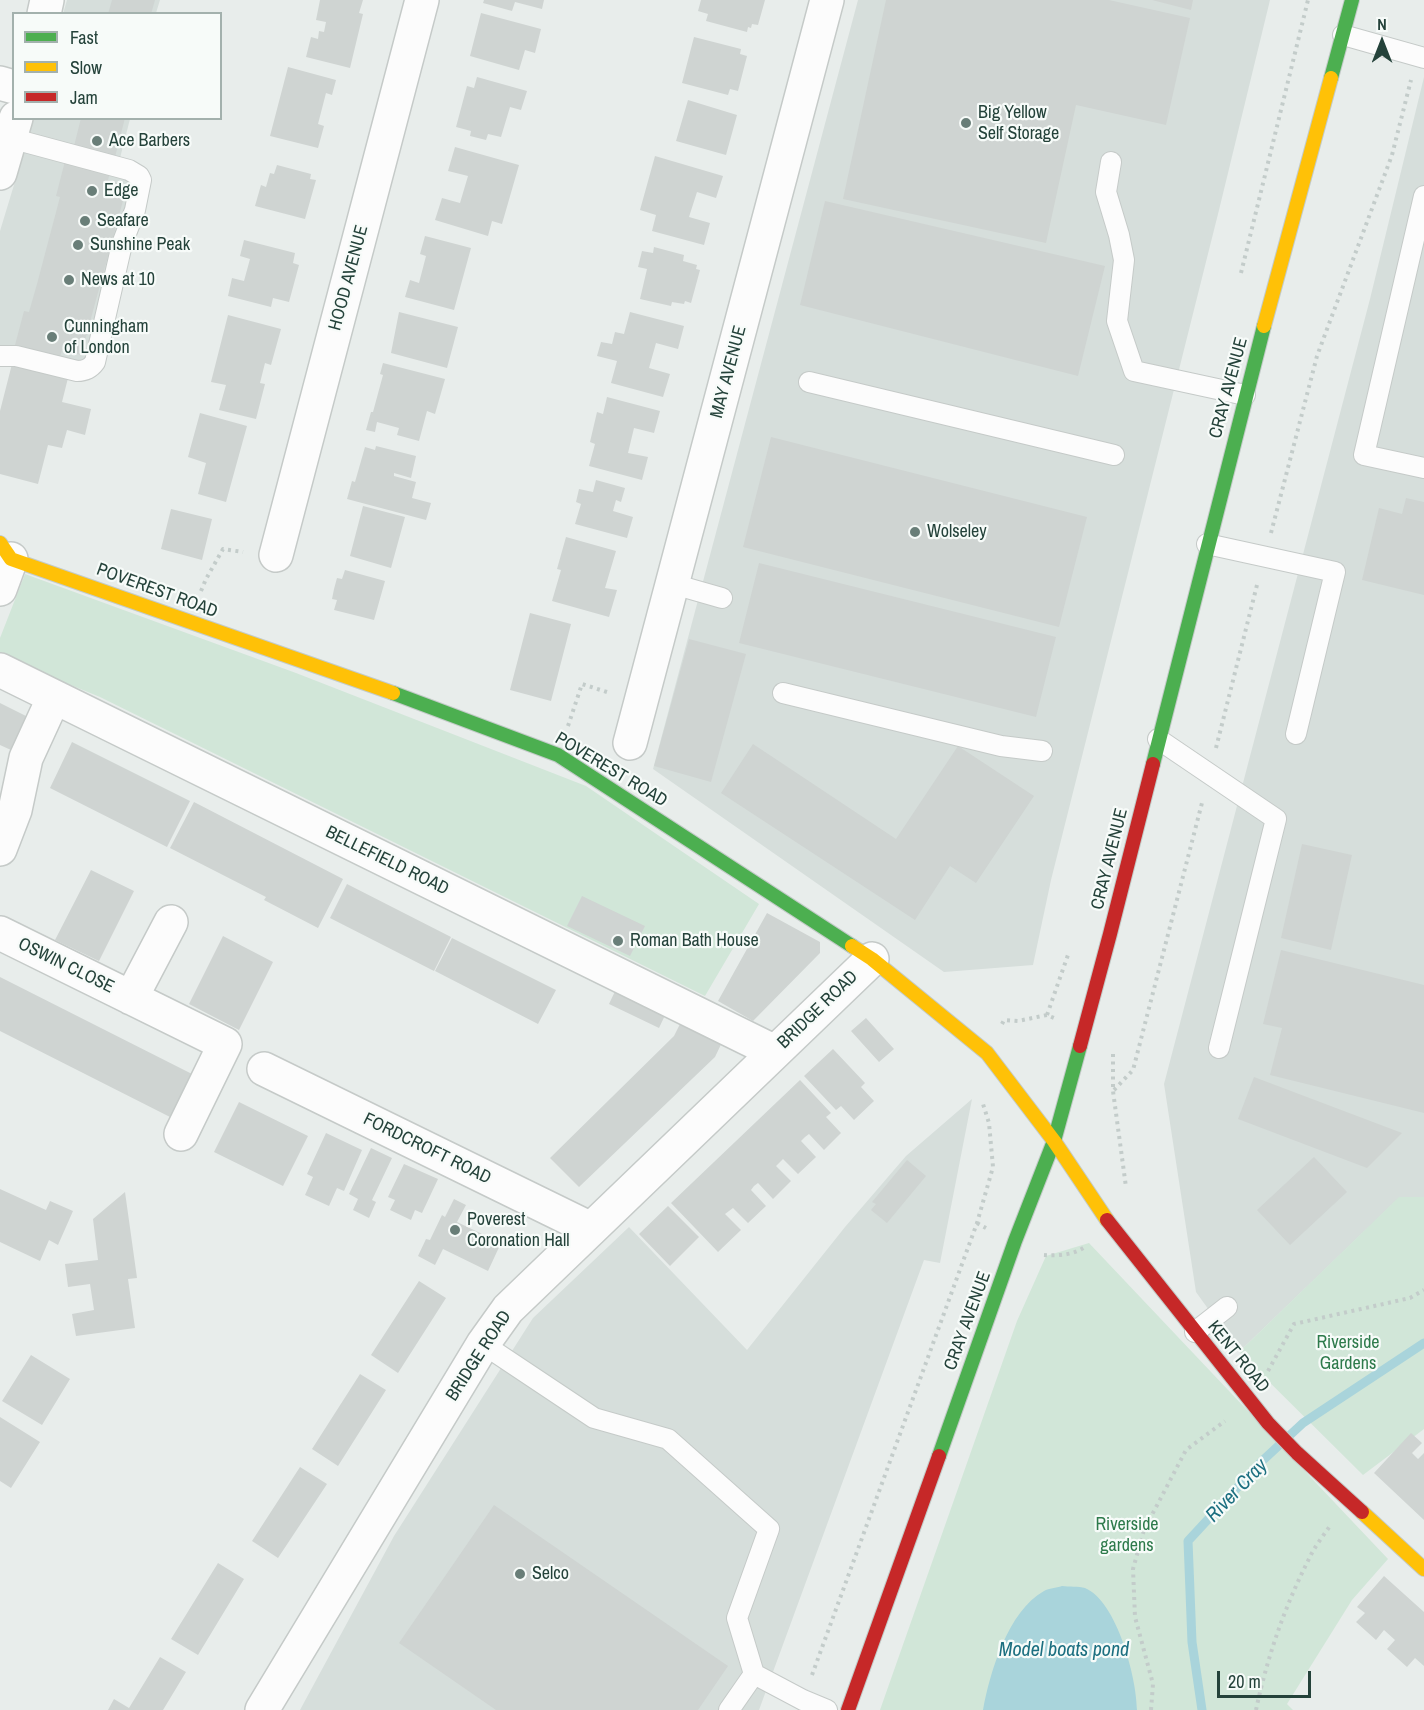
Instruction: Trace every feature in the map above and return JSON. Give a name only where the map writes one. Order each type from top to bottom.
[{"type":"street","name":"HOOD AVENUE","points":[[276,555],[422,0]]},
{"type":"street","name":"MAY AVENUE","points":[[630,743],[827,0]]},
{"type":"street","name":"CRAY AVENUE","points":[[848,1710],[1015,1241],[1054,1141],[1110,934],[1245,395],[1352,0]]},
{"type":"street","points":[[0,173],[13,128]]},
{"type":"street","points":[[0,589],[6,551]]},
{"type":"street","name":"POVEREST ROAD","points":[[6,551],[428,705],[558,755],[872,958],[987,1053],[1054,1141]]},
{"type":"street","name":"BELLEFIELD ROAD","points":[[0,670],[774,1052]]},
{"type":"street","points":[[0,849],[15,810],[26,758],[54,697]]},
{"type":"street","name":"OSWIN CLOSE","points":[[131,998],[171,922]]},
{"type":"street","name":"OSWIN CLOSE","points":[[0,933],[225,1044],[181,1134]]},
{"type":"street","name":"BRIDGE ROAD","points":[[262,1710],[483,1344],[508,1309],[872,958]]},
{"type":"street","name":"FORDCROFT ROAD","points":[[264,1069],[591,1229]]},
{"type":"street","name":"KENT ROAD","points":[[1054,1141],[1109,1222],[1268,1423],[1297,1453],[1424,1569]]},
{"type":"lane","points":[[1343,35],[1424,58]]},
{"type":"lane","points":[[0,356],[16,356],[77,372],[92,367],[122,244],[135,210],[141,180],[129,170],[13,128]]},
{"type":"lane","points":[[1111,162],[1106,192],[1124,260],[1117,321],[1134,371],[1245,395]]},
{"type":"lane","points":[[1424,196],[1364,455],[1424,468]]},
{"type":"lane","points":[[809,382],[1114,455]]},
{"type":"lane","points":[[1208,544],[1335,572],[1296,734]]},
{"type":"lane","points":[[673,584],[722,598]]},
{"type":"lane","points":[[783,693],[1001,746],[1042,751]]},
{"type":"lane","points":[[1158,739],[1276,819],[1219,1048]]},
{"type":"lane","points":[[1194,1332],[1227,1307]]},
{"type":"lane","points":[[483,1344],[594,1418],[668,1439],[769,1529],[737,1618],[754,1674],[803,1700],[828,1710]]},
{"type":"lane","points":[[729,1710],[754,1674]]},
{"type":"path","points":[[206,579],[223,549],[276,555]]},
{"type":"path","points":[[558,755],[582,684],[640,703]]},
{"type":"path","points":[[1004,1020],[1018,1021],[1047,1015]]},
{"type":"path","points":[[1113,1046],[1113,1091],[1126,1191]]},
{"type":"path","points":[[803,1700],[977,1223],[993,1167],[989,1123],[980,1095]]},
{"type":"path","points":[[1046,1256],[1079,1251],[1089,1243]]},
{"type":"path","points":[[1151,1710],[1153,1684],[1135,1617],[1133,1569],[1144,1530],[1186,1450],[1252,1402],[1294,1324],[1410,1298],[1424,1290]]},
{"type":"path","points":[[1256,1710],[1264,1670],[1294,1591],[1311,1555],[1348,1500]]},
{"type":"shaded area","points":[[67,0],[160,0],[156,12],[64,12]]},
{"type":"shaded area","points":[[858,0],[1270,0],[1051,880],[1033,965],[944,972],[653,769]]},
{"type":"shaded area","points":[[1424,77],[1424,1197],[1399,1198],[1239,1352],[1196,1292],[1164,1084],[1370,299]]},
{"type":"shaded area","points":[[34,120],[130,120],[119,162],[139,167],[87,366],[0,349],[0,231]]},
{"type":"shaded area","points":[[972,1099],[940,1263],[924,1260],[759,1710],[300,1710],[394,1536],[533,1318],[629,1227],[747,1350],[845,1227],[906,1156]]},
{"type":"green space","points":[[25,574],[296,673],[586,786],[759,904],[705,996],[100,697],[0,656],[0,638]]},
{"type":"green space","name":"Riverside Gardens","points":[[1399,1197],[1424,1197],[1424,1429],[1363,1475],[1239,1352]]},
{"type":"green space","name":"Riverside gardens","points":[[1089,1243],[1388,1559],[1352,1600],[1287,1704],[1293,1710],[880,1710],[1017,1321],[1046,1256]]},
{"type":"water","name":"Model boats pond","points":[[1062,1586],[1085,1588],[1107,1608],[1116,1624],[1129,1661],[1137,1710],[983,1710],[990,1678],[1011,1627],[1031,1600],[1046,1590]]},
{"type":"building","points":[[112,0],[155,0],[152,12],[109,12]]},
{"type":"building","points":[[320,0],[363,0],[359,13],[363,14],[350,68],[306,57],[311,37],[318,39],[319,31],[324,32],[326,22],[316,20]]},
{"type":"building","points":[[484,0],[544,0],[542,9],[515,2],[512,11],[483,3]]},
{"type":"building","points":[[701,0],[765,0],[758,25],[752,24],[751,28],[748,27],[747,32],[706,21],[708,14],[698,11]]},
{"type":"building","name":"Big Yellow Self Storage","points":[[886,0],[1109,0],[1190,18],[1166,125],[1076,105],[1046,243],[843,199]]},
{"type":"building","points":[[1152,0],[1193,0],[1191,10]]},
{"type":"building","points":[[481,13],[541,29],[535,53],[525,50],[519,70],[470,56]]},
{"type":"building","points":[[694,37],[741,49],[740,54],[747,56],[738,91],[730,89],[728,95],[682,83]]},
{"type":"building","points":[[288,67],[336,80],[332,95],[326,93],[318,124],[324,126],[318,148],[270,136]]},
{"type":"building","points":[[477,77],[527,91],[521,110],[510,107],[501,137],[488,134],[486,140],[470,136],[471,131],[456,127],[467,86],[474,88]]},
{"type":"building","points":[[688,100],[737,115],[726,155],[676,141]]},
{"type":"building","name":"Ace Barbers","points":[[80,120],[124,120],[114,161],[73,150]]},
{"type":"building","points":[[455,147],[519,165],[502,224],[492,221],[488,236],[435,220],[442,198],[460,203],[468,176],[448,171]]},
{"type":"building","points":[[655,156],[723,176],[716,198],[697,192],[689,217],[710,223],[704,245],[652,231],[656,215],[640,210]]},
{"type":"building","points":[[65,161],[110,173],[108,180],[127,186],[81,355],[62,350],[60,357],[15,345],[24,311],[29,312],[37,284],[60,197],[56,196]]},
{"type":"building","points":[[277,165],[311,174],[310,179],[316,180],[305,219],[255,206],[261,185],[266,187],[270,173],[274,174]]},
{"type":"building","points":[[825,201],[1105,266],[1078,376],[800,305]]},
{"type":"building","points":[[425,236],[471,248],[454,310],[405,297],[410,280],[419,283],[426,256],[420,254]]},
{"type":"building","points":[[244,240],[295,253],[293,263],[299,265],[289,302],[273,298],[271,307],[228,296],[232,278],[244,281],[250,259],[240,256]]},
{"type":"building","points":[[654,247],[684,255],[683,261],[697,265],[696,269],[700,270],[691,303],[672,302],[671,306],[640,299],[647,269],[638,267],[642,251],[653,253]]},
{"type":"building","points":[[399,312],[458,327],[447,368],[391,353]]},
{"type":"building","points":[[630,312],[684,326],[678,349],[656,343],[649,368],[670,374],[663,397],[611,383],[617,361],[597,356],[601,342],[612,344],[615,332],[624,334]]},
{"type":"building","points":[[228,315],[281,329],[271,365],[265,363],[260,383],[265,384],[256,419],[219,410],[226,385],[211,382]]},
{"type":"building","points":[[383,363],[445,379],[435,414],[427,411],[419,441],[397,435],[399,428],[377,422],[375,432],[366,430],[383,375],[380,374]]},
{"type":"building","points":[[12,364],[68,378],[62,402],[91,409],[85,435],[67,430],[62,448],[48,445],[38,484],[0,474],[0,411]]},
{"type":"building","points":[[607,397],[660,411],[654,433],[634,428],[628,453],[648,457],[642,480],[589,466],[595,444],[590,442],[597,412],[603,414]]},
{"type":"building","points":[[200,413],[247,426],[226,502],[198,494],[206,463],[188,457]]},
{"type":"building","name":"Wolseley","points":[[771,437],[1087,517],[1059,627],[743,547]]},
{"type":"building","points":[[376,446],[416,456],[411,478],[394,473],[394,476],[416,482],[412,498],[431,503],[426,520],[347,499],[352,481],[355,482],[365,447],[375,450]]},
{"type":"building","points":[[596,480],[625,488],[621,502],[616,500],[613,511],[633,517],[627,538],[575,524],[581,504],[576,502],[579,489],[593,492]]},
{"type":"building","points":[[1406,498],[1424,502],[1424,595],[1362,580],[1379,508],[1402,514]]},
{"type":"building","points":[[363,506],[405,517],[391,568],[350,556]]},
{"type":"building","points":[[171,509],[212,519],[202,560],[161,549]]},
{"type":"building","points":[[566,537],[616,551],[605,588],[617,590],[609,617],[552,601],[561,570],[557,569]]},
{"type":"building","points":[[759,563],[1056,637],[1036,717],[739,643]]},
{"type":"building","points":[[345,570],[385,581],[374,620],[334,610],[337,600],[332,599],[337,578],[342,579]]},
{"type":"building","points":[[530,613],[571,624],[551,701],[510,690]]},
{"type":"building","points":[[689,639],[746,654],[711,782],[654,766]]},
{"type":"building","points":[[0,703],[28,717],[11,750],[0,745]]},
{"type":"building","points":[[72,742],[190,801],[167,847],[50,788]]},
{"type":"building","points":[[753,744],[896,839],[958,746],[1034,796],[976,883],[950,866],[915,920],[721,793]]},
{"type":"building","points":[[194,802],[343,879],[318,928],[264,900],[266,897],[170,848]]},
{"type":"building","points":[[1302,844],[1352,855],[1331,950],[1281,938]]},
{"type":"building","points":[[91,870],[134,891],[99,961],[55,940]]},
{"type":"building","points":[[347,884],[451,937],[434,971],[330,918]]},
{"type":"building","name":"Roman Bath House","points":[[582,896],[645,926],[630,956],[567,926]]},
{"type":"building","points":[[767,913],[820,942],[820,953],[753,1021],[718,1001]]},
{"type":"building","points":[[223,936],[273,962],[239,1030],[189,1004]]},
{"type":"building","points":[[452,938],[556,990],[538,1024],[435,971]]},
{"type":"building","points":[[1281,950],[1424,985],[1424,1113],[1270,1075],[1282,1028],[1263,1024]]},
{"type":"building","points":[[0,977],[194,1075],[172,1118],[0,1031]]},
{"type":"building","points":[[618,985],[668,1009],[659,1028],[609,1004]]},
{"type":"building","points":[[684,1016],[725,1036],[715,1057],[579,1187],[550,1158],[674,1036]]},
{"type":"building","points":[[866,1018],[894,1049],[879,1062],[851,1031]]},
{"type":"building","points":[[833,1049],[865,1083],[861,1087],[874,1101],[854,1120],[841,1106],[836,1110],[804,1076]]},
{"type":"building","points":[[1254,1077],[1402,1133],[1367,1168],[1238,1119]]},
{"type":"building","points":[[800,1080],[831,1113],[826,1117],[841,1133],[824,1150],[809,1134],[805,1137],[801,1141],[816,1157],[798,1174],[783,1159],[776,1166],[791,1181],[773,1199],[758,1183],[754,1186],[751,1190],[766,1206],[748,1223],[733,1208],[725,1214],[741,1230],[718,1252],[671,1203]]},
{"type":"building","points":[[239,1102],[308,1136],[283,1186],[214,1152]]},
{"type":"building","points":[[326,1133],[362,1150],[344,1191],[337,1188],[329,1206],[305,1195],[313,1177],[307,1174]]},
{"type":"building","points":[[371,1148],[392,1158],[372,1200],[376,1202],[369,1218],[353,1210],[358,1199],[349,1194]]},
{"type":"building","points":[[1314,1157],[1347,1192],[1290,1245],[1257,1210]]},
{"type":"building","points":[[907,1160],[926,1176],[887,1223],[871,1210],[876,1204],[872,1202]]},
{"type":"building","points":[[404,1164],[438,1179],[422,1213],[415,1210],[411,1220],[390,1210],[395,1200],[388,1197]]},
{"type":"building","points":[[0,1189],[46,1210],[50,1201],[73,1211],[58,1245],[49,1240],[40,1261],[0,1242]]},
{"type":"building","points":[[125,1192],[137,1278],[128,1279],[135,1328],[76,1336],[72,1314],[94,1310],[90,1284],[68,1287],[65,1264],[98,1260],[93,1219]]},
{"type":"building","name":"Poverest Coronation Hall","points":[[454,1199],[466,1205],[457,1222],[501,1243],[488,1271],[443,1249],[435,1265],[418,1256],[426,1239],[430,1240],[442,1215],[445,1217]]},
{"type":"building","points":[[668,1206],[699,1237],[670,1266],[639,1234]]},
{"type":"building","points":[[419,1281],[446,1298],[398,1373],[371,1355]]},
{"type":"building","points":[[31,1355],[70,1379],[42,1425],[2,1401]]},
{"type":"building","points":[[360,1374],[386,1390],[338,1466],[312,1449]]},
{"type":"building","points":[[0,1417],[40,1442],[11,1488],[0,1481]]},
{"type":"building","points":[[1411,1433],[1422,1443],[1412,1453],[1418,1459],[1424,1453],[1424,1520],[1374,1473]]},
{"type":"building","points":[[300,1467],[327,1484],[278,1558],[252,1541]]},
{"type":"building","name":"Selco","points":[[494,1505],[728,1666],[698,1710],[496,1710],[399,1643]]},
{"type":"building","points":[[218,1563],[244,1579],[198,1655],[171,1639]]},
{"type":"building","points":[[1384,1576],[1424,1612],[1424,1666],[1415,1658],[1407,1667],[1387,1649],[1395,1640],[1384,1630],[1376,1640],[1356,1622],[1365,1613],[1357,1607]]},
{"type":"building","points":[[160,1657],[186,1672],[163,1710],[108,1710],[114,1699],[129,1708]]},
{"type":"waterway","name":"River Cray","points":[[1202,1710],[1192,1642],[1188,1541],[1261,1462],[1303,1423],[1424,1343]]},
{"type":"traffic: fast","points":[[1331,78],[1352,0]]},
{"type":"traffic: fast","points":[[1153,764],[1264,326]]},
{"type":"traffic: fast","points":[[393,693],[558,755],[852,946]]},
{"type":"traffic: fast","points":[[939,1456],[1015,1241],[1054,1141],[1080,1046]]},
{"type":"traffic: slow","points":[[1264,326],[1331,78]]},
{"type":"traffic: slow","points":[[0,543],[11,559],[393,693]]},
{"type":"traffic: slow","points":[[852,946],[872,959],[987,1053],[1054,1141],[1107,1220]]},
{"type":"traffic: slow","points":[[1362,1512],[1424,1569]]},
{"type":"traffic: jam","points":[[1080,1046],[1153,764]]},
{"type":"traffic: jam","points":[[1107,1220],[1268,1423],[1297,1453],[1362,1512]]},
{"type":"traffic: jam","points":[[848,1710],[939,1456]]},
{"type":"place","name":"Big Yellow Self Storage","points":[[966,123]]},
{"type":"place","name":"Ace Barbers","points":[[97,141]]},
{"type":"place","name":"Edge","points":[[92,191]]},
{"type":"place","name":"Seafare","points":[[85,221]]},
{"type":"place","name":"Sunshine Peak","points":[[78,245]]},
{"type":"place","name":"News at 10","points":[[69,280]]},
{"type":"place","name":"Cunningham of London","points":[[52,337]]},
{"type":"place","name":"Wolseley","points":[[915,532]]},
{"type":"place","name":"Roman Bath House","points":[[618,941]]},
{"type":"place","name":"Poverest Coronation Hall","points":[[455,1230]]},
{"type":"place","name":"Selco","points":[[520,1574]]}]
